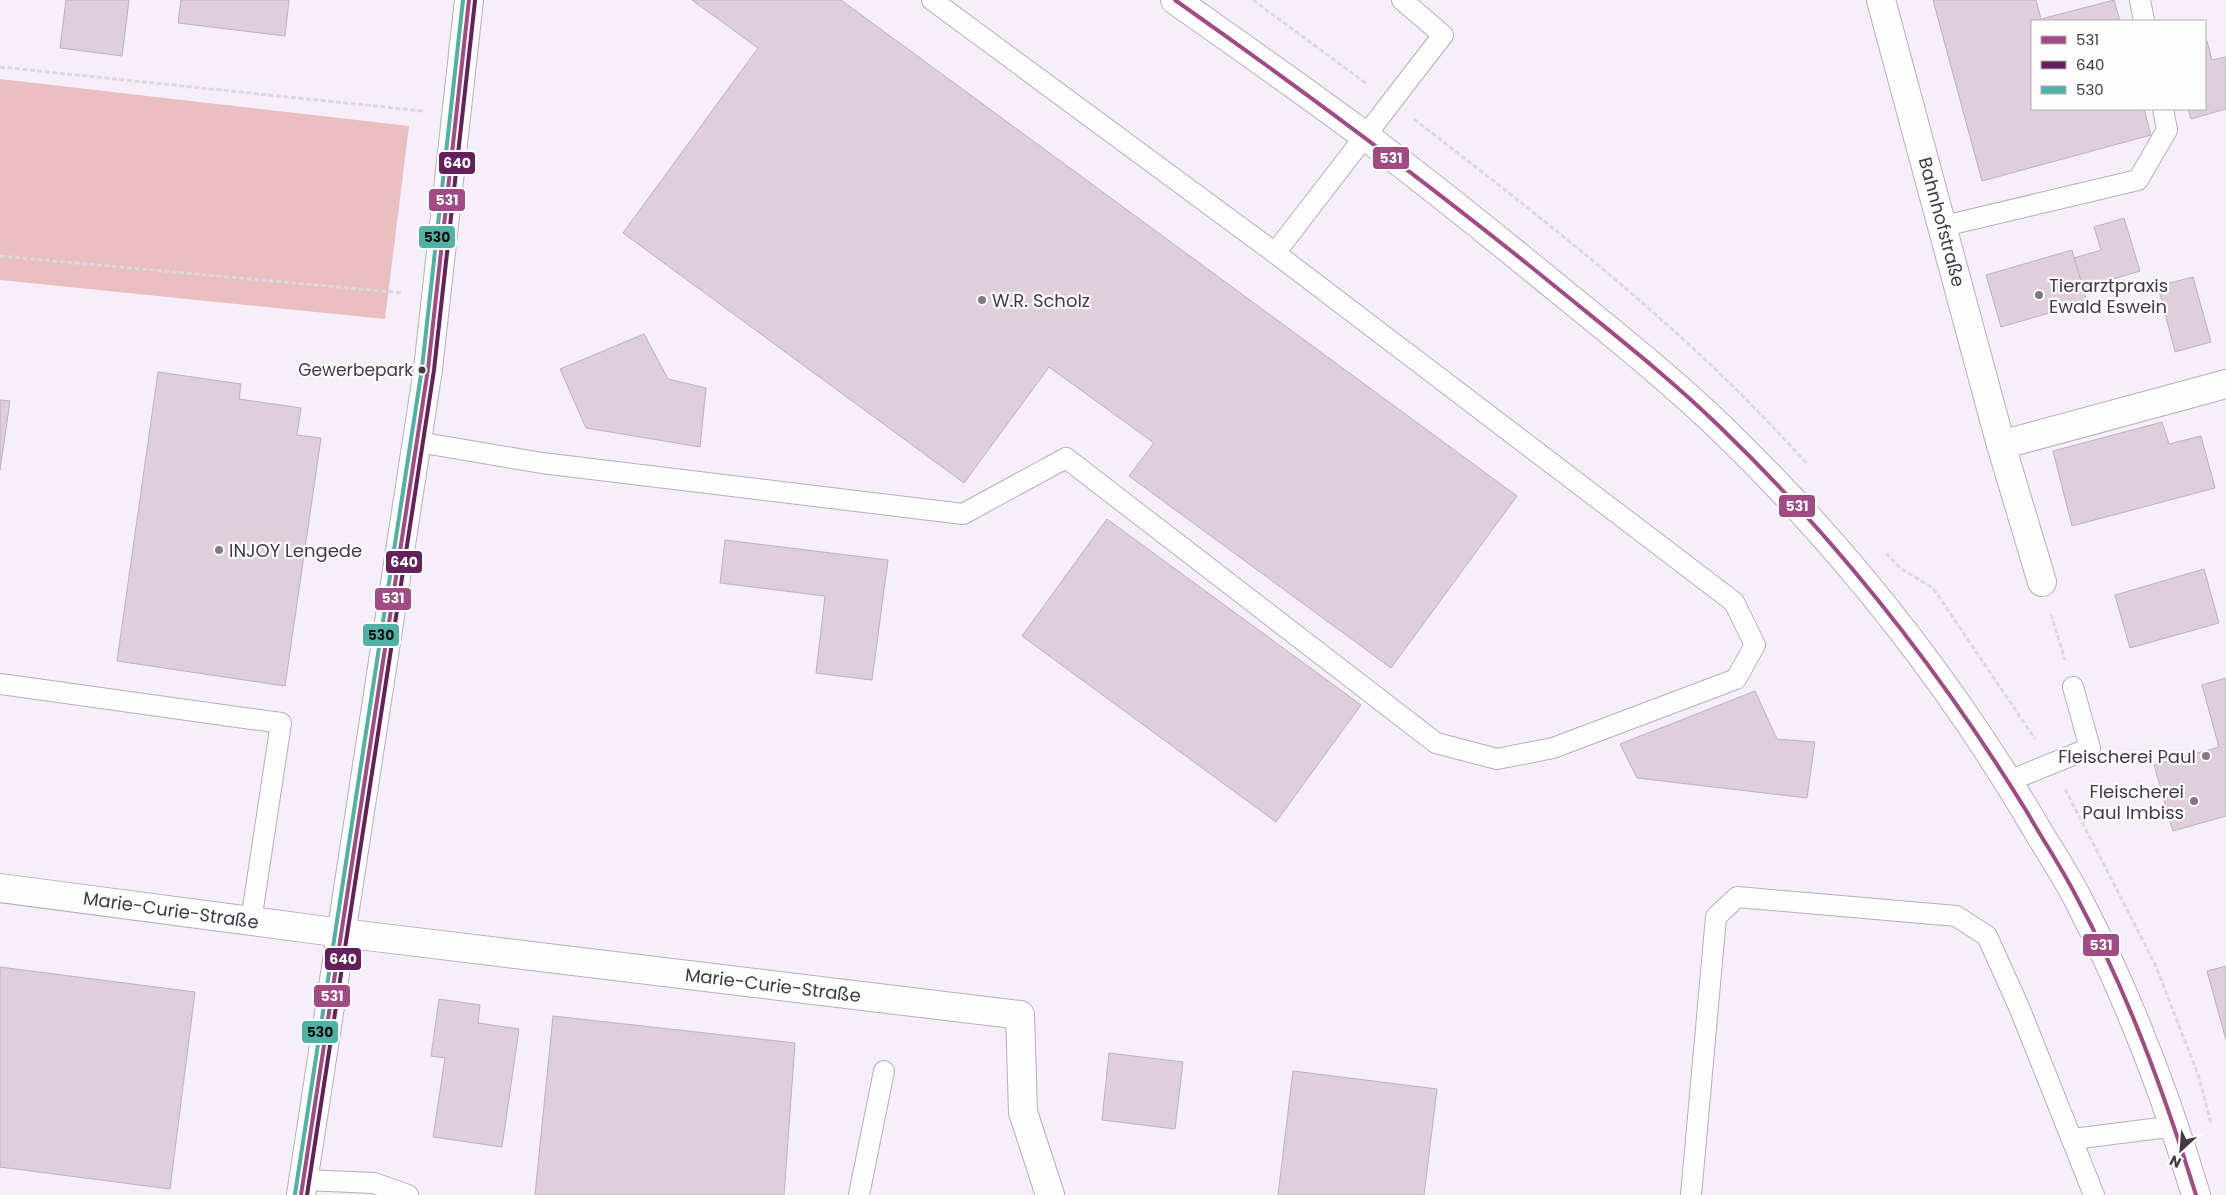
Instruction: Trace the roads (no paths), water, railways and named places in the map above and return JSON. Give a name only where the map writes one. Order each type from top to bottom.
[{"type":"street","points":[[303,1188],[418,442],[469,0]]},
{"type":"street","points":[[1175,0],[1365,136],[1486,229],[1614,334],[1719,426],[1782,490],[1841,556],[1894,620],[1957,704],[2009,781],[2080,902],[2132,1015],[2176,1126],[2196,1195]]},
{"type":"street","name":"Bahnhofstraße","points":[[1881,0],[2002,445],[2042,582]]},
{"type":"street","points":[[2002,445],[2226,384]]},
{"type":"street","name":"Marie-Curie-Straße","points":[[0,888],[342,933],[1020,1015],[1023,1112],[1050,1195]]},
{"type":"lane","points":[[418,442],[542,463],[963,514],[1066,458],[1436,743],[1497,759],[1553,748],[1736,679],[1754,645],[1734,602],[1275,253],[932,0]]},
{"type":"lane","points":[[1275,253],[1443,34],[1402,0]]},
{"type":"lane","points":[[2140,0],[2144,20]]},
{"type":"lane","points":[[1944,226],[2138,180],[2167,130],[2162,110]]},
{"type":"lane","points":[[0,684],[281,723],[251,921]]},
{"type":"lane","points":[[2009,781],[2090,748],[2073,688]]},
{"type":"lane","points":[[1691,1195],[1716,917],[1738,897],[1956,916],[1986,936],[2019,1008],[2094,1195]]},
{"type":"lane","points":[[859,1195],[884,1071]]},
{"type":"lane","points":[[2073,1139],[2176,1126]]},
{"type":"lane","points":[[303,1188],[374,1183],[408,1195]]},
{"type":"place","name":"Tierarztpraxis Ewald Eswein","points":[[2039,295]]},
{"type":"place","name":"W.R. Scholz","points":[[982,300]]},
{"type":"place","name":"Gewerbepark","points":[[422,370]]},
{"type":"place","name":"INJOY Lengede","points":[[219,550]]},
{"type":"place","name":"Fleischerei Paul","points":[[2206,756]]},
{"type":"place","name":"Fleischerei Paul Imbiss","points":[[2194,801]]}]
